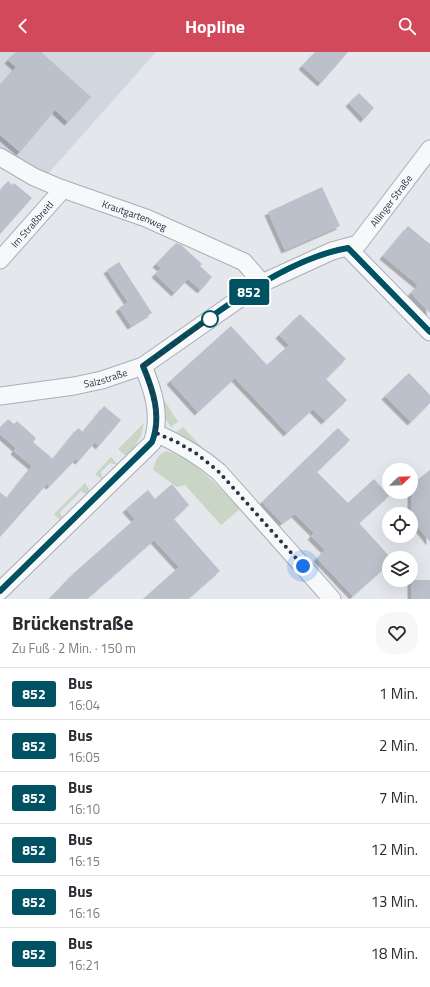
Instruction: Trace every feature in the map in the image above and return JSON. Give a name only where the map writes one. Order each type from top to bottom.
[{"type":"street","name":"Allinger Straße","points":[[348,248],[358,244],[430,149]]},
{"type":"street","name":"Krautgartenweg","points":[[0,157],[34,177],[63,189],[146,218],[244,262],[262,283]]},
{"type":"street","name":"Im Straßbreitl","points":[[0,260],[63,189]]},
{"type":"street","name":"Salzstraße","points":[[0,396],[74,386],[102,380],[143,366],[262,283],[332,250],[348,248]]},
{"type":"street","points":[[348,248],[430,332]]},
{"type":"street","points":[[0,591],[132,464],[152,442],[156,433],[157,411],[151,385],[143,366]]},
{"type":"street","points":[[156,433],[177,442],[197,454],[219,472],[332,599]]},
{"type":"shaded area","points":[[0,52],[156,52],[46,176],[0,153]]},
{"type":"green space","points":[[161,395],[178,422],[171,427],[165,418]]},
{"type":"green space","points":[[144,423],[141,436],[130,455],[126,456],[118,449]]},
{"type":"green space","points":[[183,427],[209,455],[175,433]]},
{"type":"green space","points":[[167,451],[187,460],[197,467],[240,509],[221,525],[185,485],[177,487],[153,470],[156,460]]},
{"type":"green space","points":[[111,457],[118,465],[110,463],[101,472],[102,480],[95,474]]},
{"type":"green space","points":[[85,483],[90,491],[86,494],[81,491],[60,512],[62,518],[60,520],[54,514]]},
{"type":"building","points":[[16,52],[41,52],[91,97],[68,122],[55,110],[20,152],[0,135],[0,86],[16,67],[8,60]]},
{"type":"building","points":[[315,52],[348,52],[321,83],[302,66]]},
{"type":"building","points":[[359,93],[374,108],[364,119],[349,103]]},
{"type":"building","points":[[8,181],[12,185],[14,183],[32,198],[0,234],[0,191]]},
{"type":"building","points":[[322,187],[340,226],[285,250],[268,212]]},
{"type":"building","points":[[408,226],[430,244],[430,313],[411,293],[418,285],[383,256]]},
{"type":"building","points":[[176,243],[181,245],[202,264],[200,266],[212,277],[201,290],[188,279],[175,293],[155,274],[161,268],[156,264]]},
{"type":"building","points":[[119,262],[152,313],[131,326],[119,308],[128,302],[107,270]]},
{"type":"building","points":[[300,314],[346,359],[326,379],[347,400],[325,421],[313,409],[287,433],[235,378],[198,412],[170,381],[231,326],[267,365],[289,345],[279,335]]},
{"type":"building","points":[[409,373],[430,395],[430,403],[411,422],[385,396]]},
{"type":"building","points":[[104,406],[121,420],[99,446],[95,442],[79,461],[76,459],[50,486],[47,484],[0,537],[0,492],[7,498],[32,466],[14,451],[16,448],[0,434],[0,428],[8,419],[14,424],[17,421],[36,438],[33,442],[53,459],[78,428],[83,432]]},
{"type":"building","points":[[338,428],[350,440],[317,472],[348,503],[374,479],[382,488],[382,499],[386,499],[359,523],[385,551],[382,551],[382,570],[353,596],[317,558],[325,550],[311,536],[314,533],[295,514],[282,523],[262,502]]},
{"type":"building","points":[[430,470],[430,542],[418,527],[418,507],[411,507],[411,499],[418,499],[418,479]]},
{"type":"building","points":[[172,484],[189,505],[174,519],[220,571],[188,599],[143,599],[179,567],[154,540],[87,599],[49,599],[73,574],[135,519],[126,509],[148,490],[155,499]]},
{"type":"building","points":[[418,580],[430,580],[430,599],[411,599],[411,587],[418,587]]},
{"type":"bus line","name":"852","points":[[0,591],[132,464],[152,442],[156,433],[157,411],[151,385],[143,366],[224,308],[262,283],[332,250],[348,248],[430,332]]},
{"type":"route","points":[[210,319],[215,315],[143,366],[151,385],[157,411],[156,433],[177,442],[197,454],[219,472],[303,566]]}]
